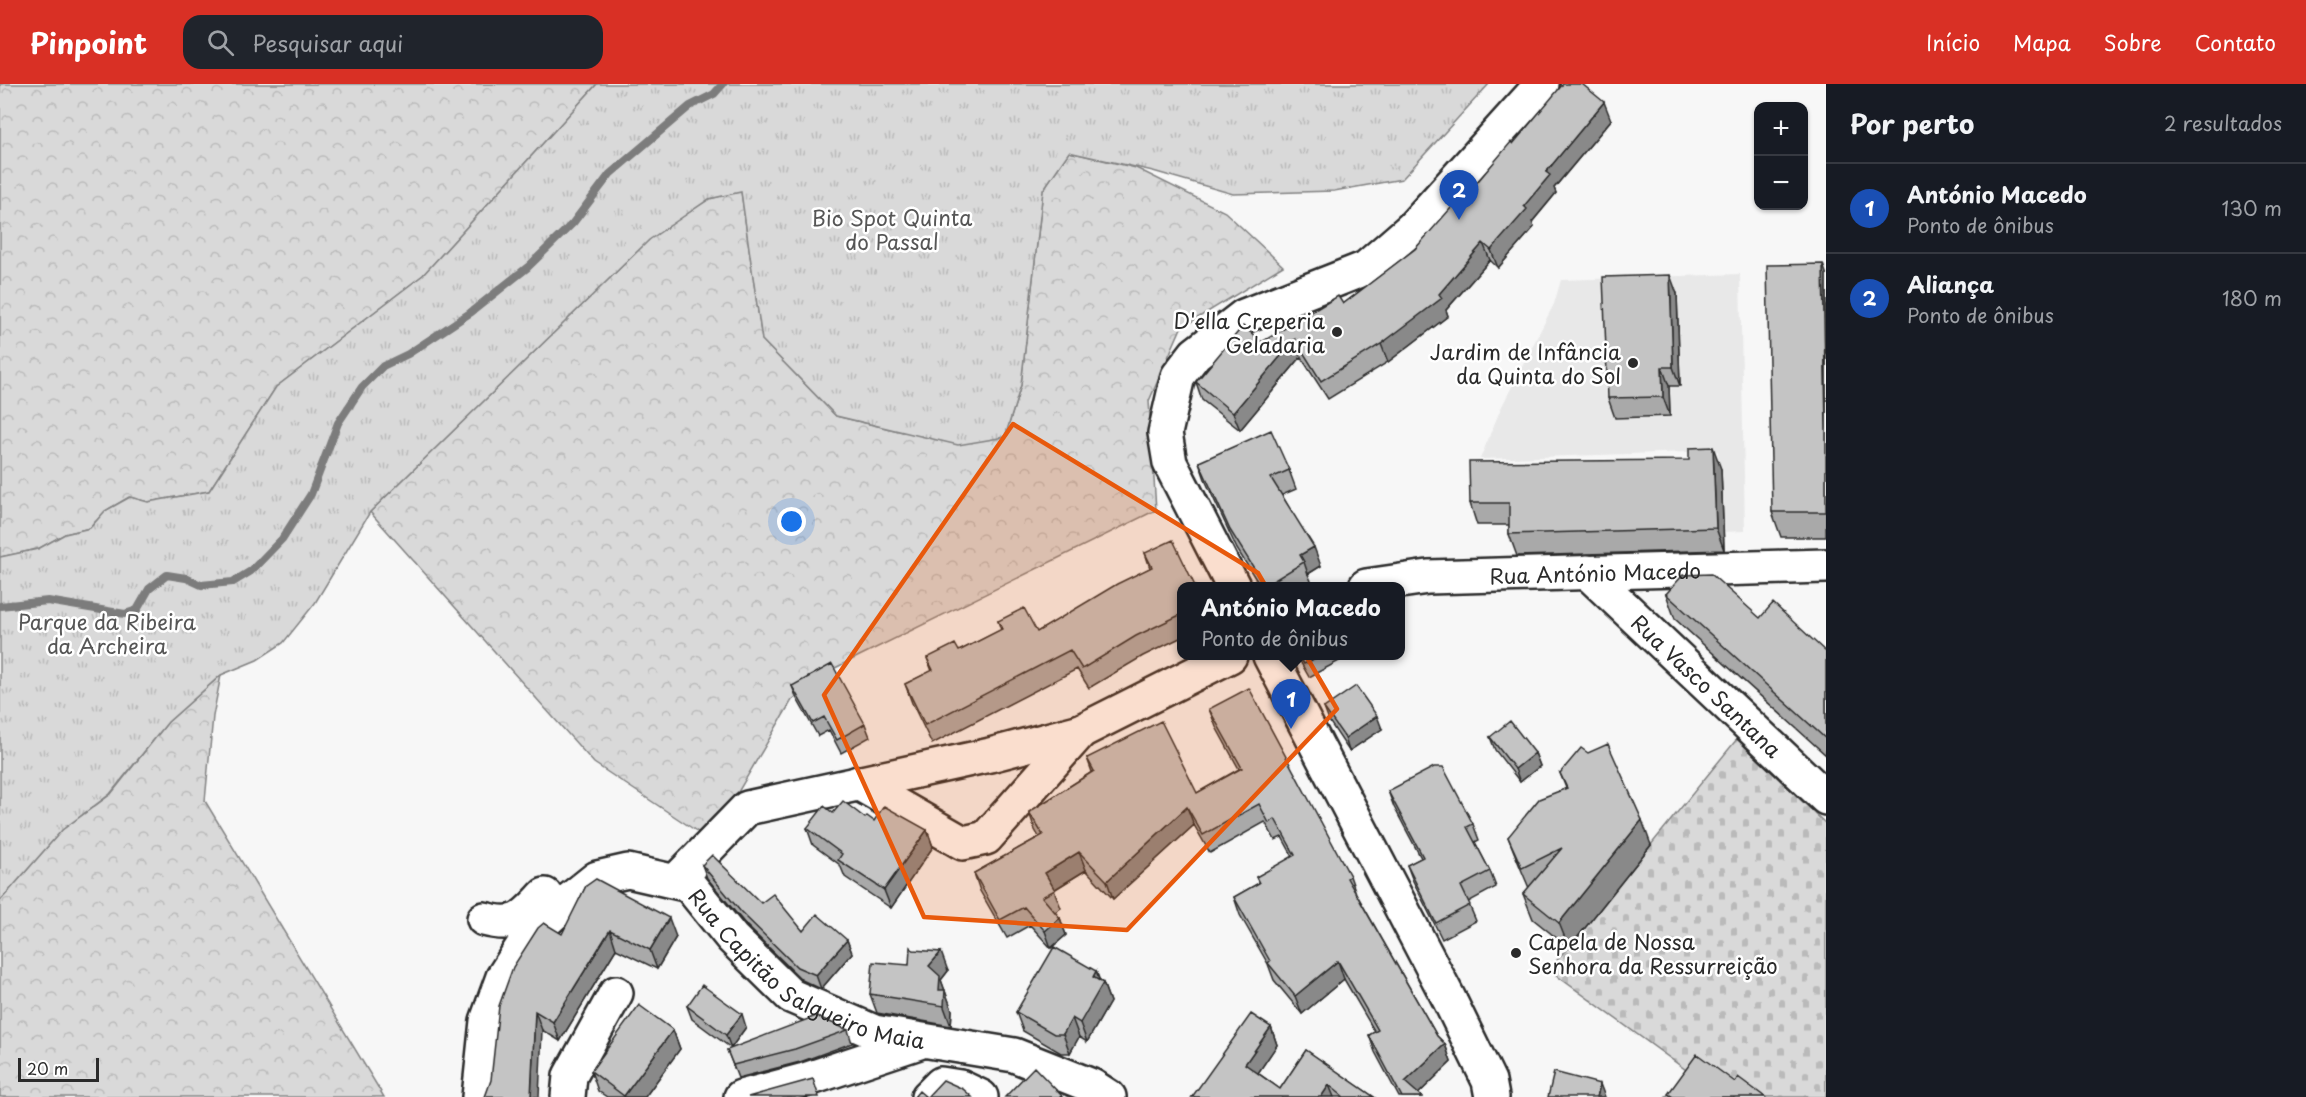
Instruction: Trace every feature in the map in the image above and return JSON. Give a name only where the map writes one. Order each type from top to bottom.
[{"type":"street","points":[[1231,582],[1170,463],[1165,433],[1178,376],[1195,354],[1244,316],[1366,267],[1412,228],[1542,84]]},
{"type":"street","name":"Rua António Macedo","points":[[1393,582],[1428,577],[1826,566]]},
{"type":"street","name":"Rua Vasco Santana","points":[[1587,572],[1826,798]]},
{"type":"street","points":[[676,881],[747,808],[990,756],[1082,731],[1222,660]]},
{"type":"street","points":[[1272,660],[1449,999],[1489,1081],[1492,1097]]},
{"type":"street","points":[[858,783],[963,843],[986,838],[1082,731]]},
{"type":"street","name":"Rua Capitão Salgueiro Maia","points":[[479,1097],[487,1021],[503,977],[530,935],[597,878],[628,871],[689,885],[732,938],[791,996],[874,1032],[921,1041]]},
{"type":"street","points":[[484,919],[504,925],[522,919],[564,880],[574,875],[597,878]]},
{"type":"street","points":[[568,1097],[570,1076],[616,993]]},
{"type":"street","points":[[921,1041],[1014,1054],[1092,1086],[1108,1097]]},
{"type":"street","name":"Rua Capitão Salgueiro Maia","points":[[741,1097],[805,1080],[921,1041]]},
{"type":"street","points":[[928,1097],[941,1084],[960,1087],[981,1097]]},
{"type":"highlighted area","points":[[1013,424],[1258,573],[1337,709],[1127,930],[924,917],[824,695]]},
{"type":"shaded area","name":"Jardim de Infância da Quinta do Sol","points":[[1740,274],[1745,531],[1722,532],[1718,451],[1480,459],[1501,408],[1554,304],[1561,280]]},
{"type":"green space","points":[[0,84],[597,84],[423,275],[276,387],[209,491],[148,502],[129,497],[105,511],[90,528],[65,534],[38,549],[0,557]]},
{"type":"green space","points":[[597,84],[1489,84],[1402,179],[1334,191],[1233,194],[1153,171],[1069,152],[1043,190],[1021,385],[1005,437],[958,445],[836,416],[762,340],[741,192],[709,199],[649,240],[370,512],[315,603],[283,643],[257,660],[221,675],[168,722],[110,794],[62,830],[0,901],[0,557],[38,549],[65,534],[90,528],[105,511],[130,497],[148,502],[209,491],[276,387],[423,275]]},
{"type":"green space","points":[[1069,152],[1136,168],[1225,212],[1283,266],[1181,328],[1149,401],[1156,510],[835,668],[792,700],[710,840],[594,763],[370,512],[653,236],[709,199],[741,191],[762,340],[836,416],[903,432],[1005,437],[1021,385],[1043,190]]},
{"type":"green space","points":[[221,675],[213,716],[205,801],[384,1097],[0,1097],[0,901],[62,830],[111,794],[168,722]]},
{"type":"green space","points":[[1737,739],[1826,824],[1826,1097],[1666,1097],[1686,1070],[1549,970]]},
{"type":"building","points":[[1563,84],[1582,84],[1604,102],[1546,172],[1550,175],[1524,206],[1527,209],[1491,250],[1483,243],[1439,294],[1442,298],[1381,344],[1321,381],[1295,339],[1233,413],[1196,382],[1243,326],[1262,342],[1338,296],[1343,304],[1415,249],[1472,184],[1474,186],[1511,142],[1513,144]]},
{"type":"building","points":[[1823,264],[1826,512],[1772,512],[1767,265]]},
{"type":"building","points":[[1670,275],[1673,367],[1662,367],[1663,397],[1608,398],[1603,277]]},
{"type":"building","points":[[1271,430],[1289,470],[1271,478],[1314,547],[1300,555],[1304,562],[1272,582],[1262,582],[1230,530],[1199,462]]},
{"type":"building","points":[[1713,447],[1716,528],[1509,534],[1509,503],[1470,503],[1469,462],[1689,460],[1689,448]]},
{"type":"building","points":[[1173,540],[1193,582],[1177,582],[1177,616],[1136,636],[1082,669],[1070,650],[925,725],[905,684],[933,670],[927,658],[955,644],[959,651],[1002,629],[998,621],[1024,608],[1037,632],[1117,584],[1152,567],[1145,553]]},
{"type":"building","points":[[1711,574],[1760,618],[1773,603],[1826,652],[1826,739],[1666,594],[1683,575]]},
{"type":"building","points":[[832,664],[865,724],[837,740],[824,717],[813,723],[792,686]]},
{"type":"building","points":[[1356,686],[1377,716],[1345,738],[1324,708]]},
{"type":"building","points":[[1249,688],[1350,876],[1347,878],[1437,1036],[1445,1044],[1405,1082],[1422,1097],[1402,1097],[1369,1035],[1378,1030],[1338,961],[1295,996],[1268,963],[1270,961],[1234,897],[1259,883],[1256,877],[1295,855],[1275,819],[1269,823],[1259,804],[1203,835],[1187,807],[1107,881],[1079,852],[1045,873],[1055,890],[1042,897],[1060,918],[1045,931],[1024,907],[1000,920],[974,873],[1043,835],[1029,812],[1094,771],[1087,758],[1161,721],[1197,793],[1242,768],[1209,709]]},
{"type":"building","points":[[1510,721],[1535,753],[1515,769],[1490,737]]},
{"type":"building","points":[[1608,744],[1642,820],[1559,923],[1523,894],[1562,848],[1522,868],[1508,837],[1539,799],[1567,788],[1560,773],[1581,748],[1588,753]]},
{"type":"building","points":[[1434,767],[1443,767],[1473,824],[1467,827],[1490,871],[1461,886],[1470,905],[1436,923],[1407,865],[1423,857],[1388,791]]},
{"type":"building","points":[[843,801],[865,818],[867,816],[874,821],[884,806],[927,830],[884,890],[838,860],[842,854],[807,828],[824,806],[833,813]]},
{"type":"building","points":[[712,855],[761,903],[773,894],[803,931],[817,914],[847,940],[816,975],[797,967],[741,912],[702,865]]},
{"type":"building","points":[[596,879],[669,918],[650,950],[610,930],[553,1022],[535,1011],[531,1097],[485,1097],[491,1080],[499,1006],[513,967],[538,928],[544,923],[562,934],[586,886]]},
{"type":"building","points":[[910,947],[913,950],[941,952],[929,966],[940,976],[939,990],[945,990],[944,1006],[870,994],[873,962],[909,965]]},
{"type":"building","points":[[1054,947],[1096,971],[1093,977],[1103,983],[1080,1023],[1072,1018],[1063,1034],[1054,1034],[1016,1012]]},
{"type":"building","points":[[702,985],[742,1014],[726,1035],[687,1006]]},
{"type":"building","points":[[639,1005],[673,1030],[624,1096],[591,1071]]},
{"type":"building","points":[[1251,1014],[1271,1027],[1245,1064],[1280,1089],[1306,1050],[1374,1097],[1344,1097],[1329,1085],[1321,1097],[1192,1097]]},
{"type":"building","points":[[816,1016],[848,1030],[795,1049],[733,1065],[727,1050]]},
{"type":"building","points":[[1697,1054],[1735,1082],[1738,1077],[1765,1097],[1673,1097],[1668,1094]]},
{"type":"building","points":[[1034,1067],[1063,1097],[1005,1097]]},
{"type":"building","points":[[1554,1072],[1600,1084],[1597,1097],[1548,1097]]},
{"type":"building","points":[[813,1079],[819,1097],[748,1097]]},
{"type":"building","points":[[943,1080],[963,1089],[972,1097],[927,1097]]},
{"type":"building","points":[[919,1091],[926,1097],[914,1097]]},
{"type":"waterway","points":[[0,606],[48,601],[125,614],[137,610],[149,589],[167,575],[186,578],[201,585],[233,582],[251,571],[282,539],[311,494],[338,423],[362,387],[383,366],[408,354],[470,313],[528,267],[573,223],[610,174],[690,106],[714,94],[723,84]]},
{"type":"place","name":"Aliança","points":[[1459,220]]},
{"type":"place","name":"D'ella Creperia Geladaria","points":[[1337,332]]},
{"type":"place","name":"Jardim de Infância da Quinta do Sol","points":[[1633,363]]},
{"type":"place","name":"António Macedo","points":[[1291,729]]},
{"type":"place","name":"Capela de Nossa Senhora da Ressurreição","points":[[1516,953]]},
{"type":"park label","name":"Bio Spot Quinta do Passal","points":[[892,229]]},
{"type":"park label","name":"Parque da Ribeira da Archeira","points":[[107,633]]}]
